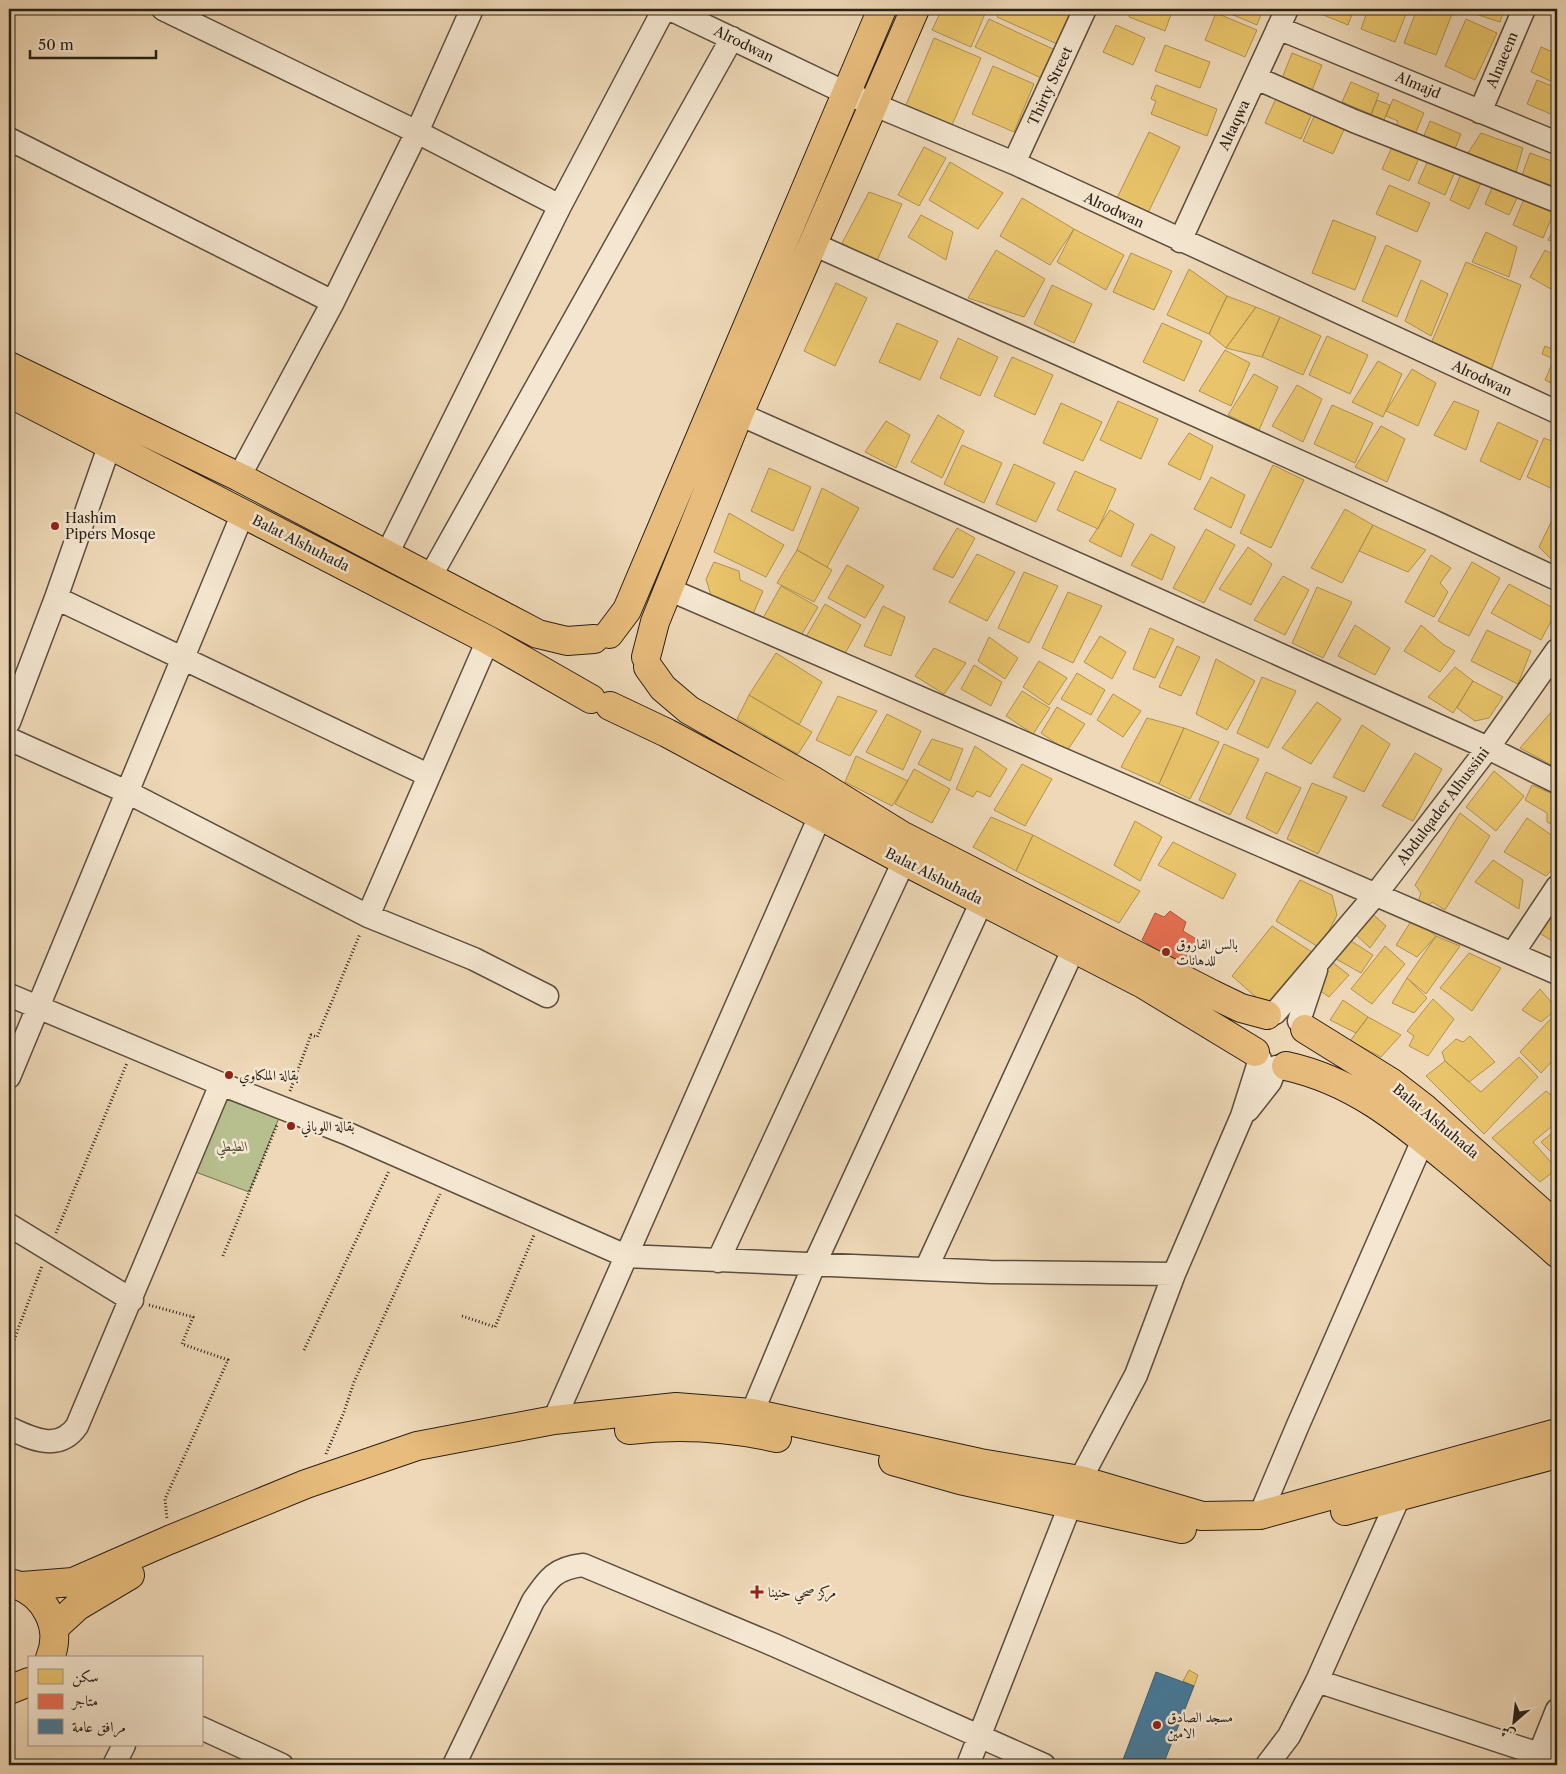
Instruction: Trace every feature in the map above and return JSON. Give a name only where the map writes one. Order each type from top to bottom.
[{"type":"main road","points":[[882,9],[627,610],[602,637],[586,645],[577,663],[579,683],[601,703],[621,705],[638,695],[648,677],[647,662],[655,622],[668,589],[738,414],[915,9]]},
{"type":"main road","points":[[9,366],[239,477],[538,634],[567,641],[618,635],[635,642],[647,662]]},
{"type":"main road","name":"Balat Alshuhada","points":[[9,393],[488,640],[601,703],[649,724],[904,861],[1143,984],[1269,1061],[1311,1072],[1345,1085],[1373,1102],[1423,1140],[1557,1253]]},
{"type":"main road","points":[[627,610],[642,622],[655,622]]},
{"type":"main road","points":[[538,634],[557,634],[593,626],[627,610]]},
{"type":"main road","name":"Balat Alshuhada","points":[[647,662],[672,697],[689,710],[939,856],[1241,1008],[1286,1020],[1400,1089],[1557,1226]]},
{"type":"main road","points":[[649,724],[655,710],[672,697]]},
{"type":"main road","points":[[1260,1020],[1286,1020],[1306,1048],[1294,1063],[1269,1061],[1252,1035],[1260,1020]]},
{"type":"main road","points":[[16,1584],[73,1582],[169,1540],[328,1477],[417,1446],[554,1420],[676,1407],[752,1413],[980,1463],[1199,1532],[1262,1527],[1334,1514],[1557,1454]]},
{"type":"main road","points":[[55,1649],[78,1606],[119,1581],[246,1523],[368,1478],[444,1456],[511,1444],[645,1428],[695,1426],[747,1431],[887,1460],[960,1480],[1076,1492],[1202,1516],[1260,1516],[1557,1433]]},
{"type":"main road","points":[[16,1584],[44,1603],[55,1649]]},
{"type":"main road","points":[[9,1690],[28,1682]]},
{"type":"street","points":[[163,9],[417,132],[560,206]]},
{"type":"street","points":[[239,477],[333,302],[417,132],[472,9]]},
{"type":"street","points":[[387,554],[560,206],[664,9]]},
{"type":"street","name":"Alrodwan","points":[[670,9],[846,93],[1014,163],[1180,241],[1557,412]]},
{"type":"street","name":"Thirty Street","points":[[1014,163],[1086,9]]},
{"type":"street","name":"Alnaeem","points":[[1480,112],[1524,9]]},
{"type":"street","name":"Almajd","points":[[1283,19],[1480,112],[1557,143]]},
{"type":"street","name":"Altaqwa","points":[[1180,241],[1283,19]]},
{"type":"street","points":[[430,577],[732,38]]},
{"type":"street","points":[[1256,78],[1354,121],[1557,202]]},
{"type":"street","points":[[9,139],[333,302]]},
{"type":"street","points":[[813,244],[1440,524],[1557,580]]},
{"type":"street","points":[[738,414],[1488,748],[1557,782]]},
{"type":"street","points":[[9,722],[56,598],[110,444]]},
{"type":"street","points":[[9,1077],[244,513]]},
{"type":"street","points":[[668,589],[1557,973]]},
{"type":"street","points":[[56,598],[428,775]]},
{"type":"street","points":[[368,916],[488,640]]},
{"type":"street","name":"Abdulqader Alhussini","points":[[1286,1020],[1321,957],[1376,894],[1488,748],[1557,650]]},
{"type":"street","points":[[9,739],[127,792],[368,916],[474,959],[547,996]]},
{"type":"street","points":[[554,1420],[820,816]]},
{"type":"street","points":[[718,1261],[904,861]]},
{"type":"street","points":[[1513,953],[1557,887]]},
{"type":"street","points":[[752,1413],[814,1265],[982,901]]},
{"type":"street","points":[[926,1269],[1074,948]]},
{"type":"street","points":[[9,995],[396,1155],[626,1256],[926,1269],[1174,1274]]},
{"type":"street","points":[[968,1765],[1076,1492],[1136,1375],[1174,1274],[1242,1116],[1269,1061]]},
{"type":"street","points":[[9,1428],[33,1440],[46,1442],[68,1437],[72,1433],[132,1300],[221,1084]]},
{"type":"street","points":[[1260,1516],[1423,1140]]},
{"type":"street","points":[[9,1225],[132,1300]]},
{"type":"street","points":[[1267,1765],[1289,1736],[1317,1681],[1398,1497]]},
{"type":"street","points":[[454,1765],[533,1601],[546,1582],[556,1572],[583,1565],[774,1645],[1044,1765]]},
{"type":"street","points":[[1317,1681],[1544,1760],[1557,1710]]},
{"type":"street","points":[[202,1728],[282,1765]]},
{"type":"street","points":[[202,1743],[246,1765]]},
{"type":"street","points":[[114,1765],[124,1746]]},
{"type":"path","points":[[223,1256],[311,1035],[317,1037],[368,916]]},
{"type":"path","points":[[9,1353],[49,1249],[134,1046]]},
{"type":"path","points":[[304,1350],[396,1155]]},
{"type":"path","points":[[328,1477],[325,1455],[344,1412],[354,1382],[448,1178]]},
{"type":"path","points":[[462,1316],[495,1327],[541,1218]]},
{"type":"path","points":[[132,1300],[193,1317],[182,1344],[228,1360],[165,1499],[169,1540]]},
{"type":"green space","name":"الطيطي","points":[[221,1084],[283,1108],[249,1192],[185,1168]]},
{"type":"building: سكن","points":[[942,9],[987,9],[971,47],[932,30]]},
{"type":"building: سكن","points":[[1000,9],[1064,9],[1071,12],[1057,44],[997,17]]},
{"type":"building: سكن","points":[[1132,9],[1173,9],[1165,31],[1129,17]]},
{"type":"building: سكن","points":[[1219,9],[1263,9],[1257,25]]},
{"type":"building: سكن","points":[[1317,9],[1354,9],[1348,25],[1316,12]]},
{"type":"building: سكن","points":[[1368,9],[1408,9],[1395,42],[1361,29]]},
{"type":"building: سكن","points":[[1417,9],[1438,9],[1452,14],[1436,55],[1404,43]]},
{"type":"building: سكن","points":[[1460,9],[1504,9],[1500,22]]},
{"type":"building: سكن","points":[[1216,13],[1257,30],[1245,57],[1205,40]]},
{"type":"building: سكن","points":[[989,19],[1055,50],[1041,78],[975,47]]},
{"type":"building: سكن","points":[[1466,19],[1497,33],[1475,80],[1445,66]]},
{"type":"building: سكن","points":[[1116,25],[1145,38],[1133,65],[1103,52]]},
{"type":"building: سكن","points":[[934,38],[981,58],[952,125],[906,105]]},
{"type":"building: سكن","points":[[1165,45],[1210,62],[1200,88],[1155,71]]},
{"type":"building: سكن","points":[[1541,47],[1557,54],[1557,84],[1531,72]]},
{"type":"building: سكن","points":[[1292,53],[1322,65],[1311,93],[1281,81]]},
{"type":"building: سكن","points":[[993,66],[1034,84],[1014,132],[972,114]]},
{"type":"building: سكن","points":[[1537,80],[1557,88],[1557,106],[1553,115],[1527,104]]},
{"type":"building: سكن","points":[[1351,82],[1379,94],[1371,114],[1342,102]]},
{"type":"building: سكن","points":[[1156,85],[1217,109],[1207,136],[1151,114],[1156,101],[1151,99]]},
{"type":"building: سكن","points":[[1278,94],[1314,109],[1301,139],[1265,123]]},
{"type":"building: سكن","points":[[1393,99],[1424,113],[1413,139],[1394,130],[1398,121],[1386,116]]},
{"type":"building: سكن","points":[[1377,100],[1390,105],[1382,125],[1369,120]]},
{"type":"building: سكن","points":[[1316,112],[1346,125],[1333,154],[1303,141]]},
{"type":"building: سكن","points":[[1430,121],[1461,134],[1452,156],[1421,143]]},
{"type":"building: سكن","points":[[1149,132],[1180,147],[1147,215],[1116,200]]},
{"type":"building: سكن","points":[[1481,133],[1523,148],[1514,179],[1466,156]]},
{"type":"building: سكن","points":[[924,147],[946,158],[919,206],[898,195]]},
{"type":"building: سكن","points":[[1392,147],[1419,158],[1409,181],[1382,169]]},
{"type":"building: سكن","points":[[1530,153],[1557,163],[1557,192],[1521,178]]},
{"type":"building: سكن","points":[[1429,158],[1456,169],[1445,195],[1418,183]]},
{"type":"building: سكن","points":[[950,162],[1003,193],[978,229],[929,200]]},
{"type":"building: سكن","points":[[1461,174],[1481,183],[1469,209],[1450,200]]},
{"type":"building: سكن","points":[[1495,181],[1520,192],[1509,215],[1485,204]]},
{"type":"building: سكن","points":[[1389,185],[1430,203],[1417,232],[1376,214]]},
{"type":"building: سكن","points":[[869,192],[902,204],[876,263],[842,243]]},
{"type":"building: سكن","points":[[1527,192],[1557,205],[1543,238],[1513,225]]},
{"type":"building: سكن","points":[[1022,198],[1074,229],[1050,265],[1000,236]]},
{"type":"building: سكن","points":[[921,215],[953,232],[946,260],[908,237]]},
{"type":"building: سكن","points":[[1333,220],[1376,237],[1355,290],[1312,273]]},
{"type":"building: سكن","points":[[1557,223],[1557,243],[1548,240]]},
{"type":"building: سكن","points":[[1074,229],[1124,255],[1106,290],[1057,262]]},
{"type":"building: سكن","points":[[1486,232],[1517,247],[1509,277],[1472,262]]},
{"type":"building: سكن","points":[[1386,245],[1421,261],[1397,317],[1362,301]]},
{"type":"building: سكن","points":[[996,250],[1045,279],[1024,317],[968,298]]},
{"type":"building: سكن","points":[[1545,250],[1557,257],[1556,292],[1530,277]]},
{"type":"building: سكن","points":[[1131,253],[1172,271],[1154,310],[1113,292]]},
{"type":"building: سكن","points":[[1466,262],[1521,285],[1489,376],[1429,348]]},
{"type":"building: سكن","points":[[1189,269],[1227,296],[1209,334],[1167,315]]},
{"type":"building: سكن","points":[[1421,280],[1448,294],[1431,336],[1405,321]]},
{"type":"building: سكن","points":[[836,283],[867,298],[835,366],[804,351]]},
{"type":"building: سكن","points":[[1052,285],[1092,304],[1074,343],[1034,324]]},
{"type":"building: سكن","points":[[1227,296],[1256,307],[1226,348],[1209,334]]},
{"type":"building: سكن","points":[[1256,307],[1280,317],[1262,357],[1226,348]]},
{"type":"building: سكن","points":[[1280,317],[1321,336],[1303,375],[1262,357]]},
{"type":"building: سكن","points":[[897,323],[938,341],[920,380],[879,362]]},
{"type":"building: سكن","points":[[1162,323],[1202,341],[1184,381],[1143,362]]},
{"type":"building: سكن","points":[[1327,336],[1368,355],[1350,394],[1309,375]]},
{"type":"building: سكن","points":[[958,338],[998,357],[980,396],[940,378]]},
{"type":"building: سكن","points":[[1545,346],[1557,351],[1557,373],[1553,384],[1545,380],[1554,359],[1542,354]]},
{"type":"building: سكن","points":[[1225,350],[1250,363],[1231,406],[1199,391]]},
{"type":"building: سكن","points":[[1012,357],[1053,375],[1035,415],[994,396]]},
{"type":"building: سكن","points":[[1378,361],[1402,374],[1383,417],[1352,402]]},
{"type":"building: سكن","points":[[1412,369],[1436,383],[1418,426],[1386,411]]},
{"type":"building: سكن","points":[[1254,374],[1278,387],[1259,430],[1228,415]]},
{"type":"building: سكن","points":[[1297,385],[1322,399],[1303,442],[1272,426]]},
{"type":"building: سكن","points":[[1118,401],[1158,419],[1141,459],[1100,440]]},
{"type":"building: سكن","points":[[1454,401],[1479,411],[1466,450],[1434,435]]},
{"type":"building: سكن","points":[[1061,403],[1102,422],[1083,461],[1043,443]]},
{"type":"building: سكن","points":[[1332,405],[1373,423],[1355,463],[1314,444]]},
{"type":"building: سكن","points":[[938,415],[964,431],[942,478],[911,462]]},
{"type":"building: سكن","points":[[886,421],[910,435],[896,468],[865,452]]},
{"type":"building: سكن","points":[[1498,422],[1538,441],[1520,480],[1480,461]]},
{"type":"building: سكن","points":[[1381,426],[1405,439],[1387,482],[1355,467]]},
{"type":"building: سكن","points":[[1189,433],[1213,446],[1200,480],[1168,464]]},
{"type":"building: سكن","points":[[1544,438],[1557,443],[1557,491],[1527,477]]},
{"type":"building: سكن","points":[[962,445],[1002,463],[984,503],[944,484]]},
{"type":"building: سكن","points":[[1014,464],[1055,483],[1036,522],[996,504]]},
{"type":"building: سكن","points":[[1273,465],[1304,480],[1271,548],[1240,533]]},
{"type":"building: سكن","points":[[769,468],[811,487],[793,531],[751,511]]},
{"type":"building: سكن","points":[[1075,471],[1116,489],[1098,529],[1057,510]]},
{"type":"building: سكن","points":[[1211,477],[1245,495],[1231,528],[1194,509]]},
{"type":"building: سكن","points":[[822,488],[859,508],[827,567],[797,550]]},
{"type":"building: سكن","points":[[1345,509],[1373,525],[1342,583],[1311,568]]},
{"type":"building: سكن","points":[[1110,510],[1134,524],[1121,557],[1089,541]]},
{"type":"building: سكن","points":[[729,513],[784,545],[766,577],[714,552]]},
{"type":"building: سكن","points":[[1557,515],[1557,565],[1539,547],[1554,516]]},
{"type":"building: سكن","points":[[1373,525],[1426,550],[1408,572],[1359,551]]},
{"type":"building: سكن","points":[[957,528],[975,538],[953,578],[933,569]]},
{"type":"building: سكن","points":[[1206,529],[1235,545],[1204,603],[1173,588]]},
{"type":"building: سكن","points":[[1151,534],[1175,547],[1162,580],[1131,565]]},
{"type":"building: سكن","points":[[1248,547],[1272,564],[1251,605],[1219,589]]},
{"type":"building: سكن","points":[[797,550],[832,570],[814,602],[777,583]]},
{"type":"building: سكن","points":[[977,554],[1015,572],[987,621],[949,602]]},
{"type":"building: سكن","points":[[1431,555],[1451,568],[1440,583],[1448,592],[1434,617],[1405,602]]},
{"type":"building: سكن","points":[[714,562],[739,571],[740,580],[763,591],[753,614],[712,599],[706,579]]},
{"type":"building: سكن","points":[[1472,562],[1500,578],[1469,636],[1438,621]]},
{"type":"building: سكن","points":[[847,565],[884,586],[865,618],[828,598]]},
{"type":"building: سكن","points":[[1024,572],[1058,586],[1029,643],[998,628]]},
{"type":"building: سكن","points":[[1283,576],[1309,590],[1285,635],[1254,620]]},
{"type":"building: سكن","points":[[1509,584],[1557,610],[1541,640],[1491,613]]},
{"type":"building: سكن","points":[[781,586],[818,607],[799,639],[762,620]]},
{"type":"building: سكن","points":[[1317,587],[1352,602],[1323,658],[1292,643]]},
{"type":"building: سكن","points":[[1068,592],[1102,606],[1073,663],[1042,648]]},
{"type":"building: سكن","points":[[825,604],[861,625],[843,657],[806,637]]},
{"type":"building: سكن","points":[[883,606],[905,617],[891,656],[864,646]]},
{"type":"building: سكن","points":[[1355,625],[1390,648],[1375,675],[1338,656]]},
{"type":"building: سكن","points":[[1421,625],[1444,645],[1455,651],[1440,672],[1404,651]]},
{"type":"building: سكن","points":[[1150,628],[1174,639],[1155,678],[1133,669]]},
{"type":"building: سكن","points":[[1487,630],[1531,651],[1518,684],[1471,661]]},
{"type":"building: سكن","points":[[1100,636],[1126,652],[1112,679],[1084,662]]},
{"type":"building: سكن","points":[[989,637],[1018,658],[1005,679],[978,661]]},
{"type":"building: سكن","points":[[1177,646],[1200,657],[1181,696],[1159,687]]},
{"type":"building: سكن","points":[[934,648],[966,663],[944,694],[915,676]]},
{"type":"building: سكن","points":[[776,653],[822,682],[799,725],[749,695]]},
{"type":"building: سكن","points":[[1216,659],[1255,681],[1227,730],[1196,714]]},
{"type":"building: سكن","points":[[1039,661],[1067,678],[1049,705],[1023,687]]},
{"type":"building: سكن","points":[[974,665],[1002,682],[991,706],[961,689]]},
{"type":"building: سكن","points":[[1455,667],[1473,681],[1453,713],[1428,697]]},
{"type":"building: سكن","points":[[1077,673],[1105,690],[1091,715],[1061,699]]},
{"type":"building: سكن","points":[[1262,677],[1296,691],[1268,748],[1237,733]]},
{"type":"building: سكن","points":[[1473,681],[1503,697],[1489,718],[1475,721],[1457,708]]},
{"type":"building: سكن","points":[[1022,691],[1050,708],[1033,734],[1006,716]]},
{"type":"building: سكن","points":[[1113,694],[1141,711],[1123,737],[1097,720]]},
{"type":"building: سكن","points":[[749,695],[812,732],[798,754],[737,719]]},
{"type":"building: سكن","points":[[838,696],[877,711],[850,756],[816,740]]},
{"type":"building: سكن","points":[[1317,702],[1341,719],[1311,764],[1282,748]]},
{"type":"building: سكن","points":[[1057,707],[1085,724],[1067,751],[1041,733]]},
{"type":"building: سكن","points":[[1553,710],[1557,713],[1557,768],[1520,748]]},
{"type":"building: سكن","points":[[887,714],[921,731],[903,770],[866,752]]},
{"type":"building: سكن","points":[[1147,718],[1184,728],[1159,784],[1121,767]]},
{"type":"building: سكن","points":[[1362,725],[1390,744],[1364,792],[1333,777]]},
{"type":"building: سكن","points":[[1184,728],[1219,742],[1190,799],[1159,784]]},
{"type":"building: سكن","points":[[932,739],[963,749],[950,781],[918,764]]},
{"type":"building: سكن","points":[[1224,744],[1259,759],[1230,815],[1199,800]]},
{"type":"building: سكن","points":[[975,746],[1007,769],[990,797],[977,791],[973,797],[956,789]]},
{"type":"building: سكن","points":[[1415,753],[1442,769],[1413,821],[1382,806]]},
{"type":"building: سكن","points":[[856,756],[908,781],[892,806],[845,782]]},
{"type":"building: سكن","points":[[1022,764],[1052,779],[1025,826],[994,810]]},
{"type":"building: سكن","points":[[914,769],[950,789],[932,823],[895,804]]},
{"type":"building: سكن","points":[[1494,771],[1524,796],[1496,831],[1466,807]]},
{"type":"building: سكن","points":[[1266,772],[1301,788],[1277,834],[1246,818]]},
{"type":"building: سكن","points":[[1312,783],[1347,797],[1318,854],[1287,839]]},
{"type":"building: سكن","points":[[1532,785],[1557,796],[1557,827],[1547,822],[1547,813],[1525,800]]},
{"type":"building: سكن","points":[[1460,813],[1490,836],[1445,910],[1432,902],[1424,910],[1417,905],[1421,893],[1415,885]]},
{"type":"building: سكن","points":[[991,817],[1033,835],[1016,871],[973,847]]},
{"type":"building: سكن","points":[[1527,818],[1557,839],[1557,864],[1546,876],[1504,852]]},
{"type":"building: سكن","points":[[1135,821],[1162,837],[1140,881],[1114,865]]},
{"type":"building: سكن","points":[[1033,835],[1140,891],[1119,923],[1016,871]]},
{"type":"building: سكن","points":[[1173,842],[1236,874],[1223,899],[1158,865]]},
{"type":"building: سكن","points":[[1493,860],[1523,880],[1519,909],[1475,882]]},
{"type":"building: سكن","points":[[1300,880],[1332,895],[1337,915],[1320,948],[1276,921]]},
{"type":"building: سكن","points":[[1557,907],[1557,944],[1538,932]]},
{"type":"building: سكن","points":[[1367,909],[1386,926],[1370,948],[1350,929]]},
{"type":"building: سكن","points":[[1413,918],[1436,936],[1417,957],[1396,945]]},
{"type":"building: سكن","points":[[1272,926],[1315,954],[1266,1006],[1232,976]]},
{"type":"building: سكن","points":[[1436,936],[1460,946],[1426,994],[1407,978]]},
{"type":"building: سكن","points":[[1345,937],[1373,955],[1361,973],[1331,956]]},
{"type":"building: سكن","points":[[1385,946],[1405,964],[1372,1004],[1351,989]]},
{"type":"building: سكن","points":[[1469,953],[1501,968],[1472,1011],[1440,988]]},
{"type":"building: سكن","points":[[1328,959],[1349,975],[1329,997],[1315,987]]},
{"type":"building: سكن","points":[[1407,978],[1427,998],[1414,1013],[1392,1003]]},
{"type":"building: سكن","points":[[1540,989],[1557,1009],[1541,1022],[1522,1010]]},
{"type":"building: سكن","points":[[1433,999],[1454,1019],[1428,1056],[1409,1046],[1414,1036],[1407,1031]]},
{"type":"building: سكن","points":[[1343,1000],[1368,1017],[1356,1033],[1330,1020]]},
{"type":"building: سكن","points":[[1557,1012],[1557,1056],[1541,1073],[1520,1052]]},
{"type":"building: سكن","points":[[1368,1017],[1401,1035],[1381,1057],[1350,1041]]},
{"type":"building: سكن","points":[[1470,1036],[1495,1062],[1469,1082],[1445,1061],[1442,1052],[1456,1039],[1463,1042]]},
{"type":"building: سكن","points":[[1519,1057],[1538,1077],[1484,1134],[1426,1076],[1445,1061],[1481,1092]]},
{"type":"building: سكن","points":[[1546,1091],[1557,1100],[1557,1122],[1533,1142],[1557,1169],[1540,1182],[1492,1138]]},
{"type":"building: سكن","points":[[1557,1129],[1557,1158],[1541,1142]]},
{"type":"building: سكن","points":[[1189,1670],[1198,1675],[1194,1686],[1183,1681]]},
{"type":"building: متاجر","points":[[1170,911],[1186,922],[1183,931],[1203,943],[1185,968],[1142,940],[1155,913],[1164,917]]},
{"type":"building: مرافق عامة","name":"مسجد الصادق الامين","points":[[1156,1672],[1194,1686],[1163,1765],[1121,1765]]},
{"type":"place","name":"Hashim Pipers Mosqe","points":[[55,526]]},
{"type":"place","name":"بالس الفاروق للدهانات","points":[[1166,952]]},
{"type":"place","name":"بقالة الملكاوي","points":[[229,1075]]},
{"type":"place","name":"بقالة اللوباني","points":[[291,1126]]},
{"type":"place","name":"مركز صحي حنينا","points":[[757,1592]]},
{"type":"place","name":"مسجد الصادق الامين","points":[[1157,1725]]}]
